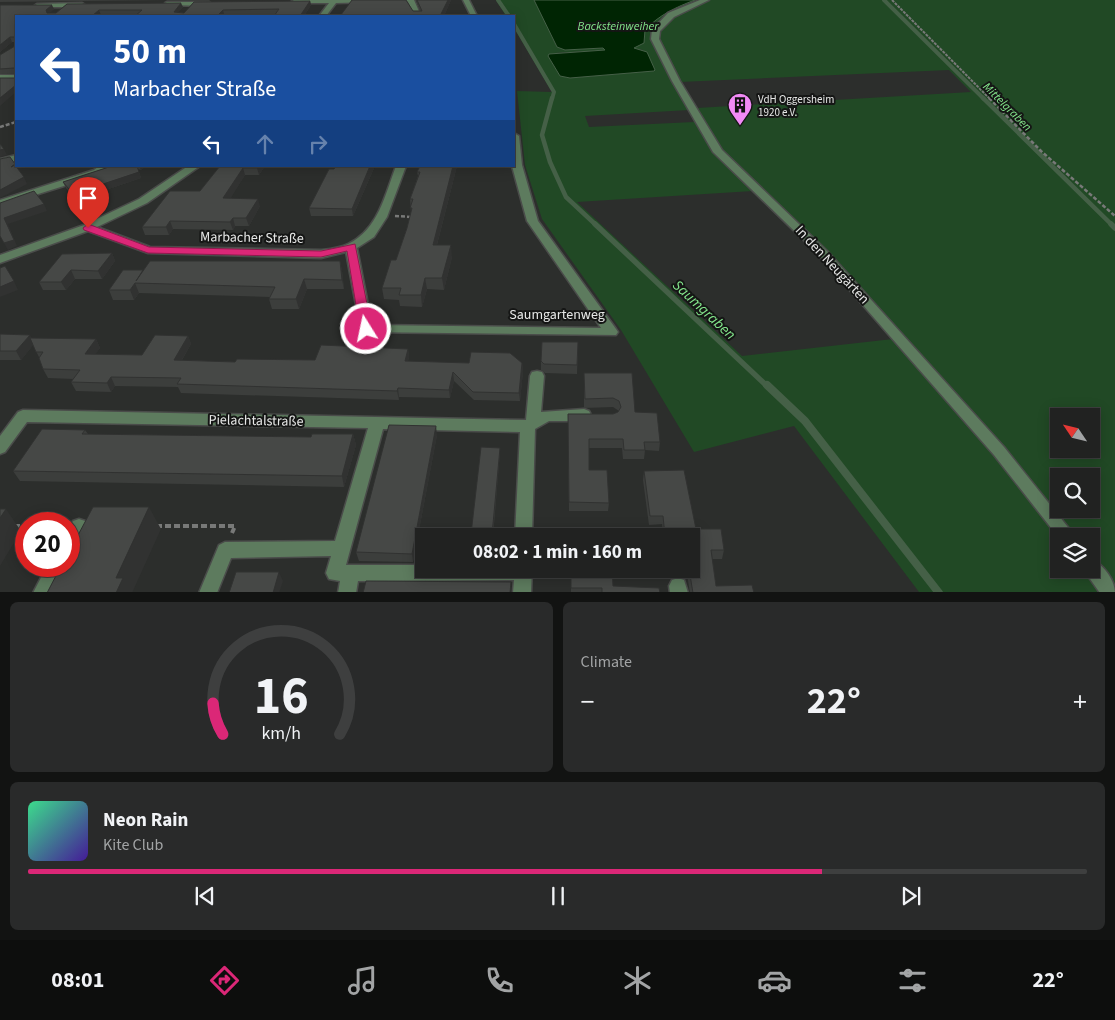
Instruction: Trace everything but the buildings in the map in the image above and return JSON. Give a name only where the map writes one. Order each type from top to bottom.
[{"type":"street","points":[[287,2],[374,0]]},
{"type":"street","points":[[408,0],[417,15]]},
{"type":"street","points":[[466,0],[474,15]]},
{"type":"street","name":"In den Neugärten","points":[[706,0],[671,15],[656,30],[655,39],[676,81],[718,152],[823,253],[999,451],[1061,528]]},
{"type":"street","points":[[325,15],[334,1]]},
{"type":"street","points":[[163,4],[194,2],[221,4]]},
{"type":"street","points":[[187,10],[194,2]]},
{"type":"street","points":[[54,15],[66,5]]},
{"type":"street","points":[[32,6],[86,5]]},
{"type":"street","points":[[0,77],[15,77]]},
{"type":"street","name":"Saumgartenweg","points":[[351,247],[366,329],[611,332],[533,221],[517,165],[515,146]]},
{"type":"street","points":[[0,162],[15,158]]},
{"type":"street","points":[[0,203],[98,172],[105,167]]},
{"type":"street","points":[[0,258],[88,228],[143,201],[194,167]]},
{"type":"street","name":"Marbacher Straße","points":[[88,228],[148,250],[321,254],[351,247],[370,235],[382,216],[401,167]]},
{"type":"street","points":[[524,528],[531,424],[537,376]]},
{"type":"street","name":"Pielachtalstraße","points":[[0,448],[23,416],[531,424],[547,416],[602,415]]},
{"type":"street","points":[[376,423],[335,573],[415,572]]},
{"type":"street","points":[[208,592],[225,550],[342,548]]},
{"type":"street","points":[[347,592],[351,573]]},
{"type":"street","points":[[42,592],[50,577]]},
{"type":"street","points":[[522,592],[523,578]]},
{"type":"street","points":[[1100,578],[1112,592]]},
{"type":"path","points":[[892,0],[1041,151],[1115,216]]},
{"type":"path","points":[[0,127],[15,122]]},
{"type":"path","points":[[9,526],[15,526]]},
{"type":"path","points":[[152,526],[234,526],[225,550]]},
{"type":"shaded area","points":[[496,0],[534,0],[557,47],[565,50],[603,48],[605,50],[554,53],[570,78],[654,71],[643,50],[632,48],[640,45],[644,30],[654,19],[667,11],[695,0],[1115,0],[1115,592],[919,592],[794,426],[694,452],[621,330],[542,219],[525,165],[517,91],[552,92],[515,30],[515,15],[505,15]],"holes":[[[949,70],[971,92],[697,108],[680,82]],[[689,110],[694,122],[589,127],[585,116]],[[753,191],[818,254],[893,339],[742,356],[577,202]]]},
{"type":"water","name":"Backsteinweiher","points":[[534,0],[695,0],[656,20],[645,30],[644,43],[634,48],[647,52],[654,71],[570,78],[560,76],[548,56],[549,54],[605,50],[603,48],[565,50],[557,47]]},
{"type":"waterway","name":"Saumgraben","points":[[498,0],[508,15]]},
{"type":"waterway","name":"Mittelgraben","points":[[884,0],[984,99]]},
{"type":"waterway","name":"Saumgraben","points":[[515,26],[554,92],[552,99]]},
{"type":"waterway","name":"Saumgraben","points":[[552,98],[542,135],[550,162],[566,197],[596,225]]},
{"type":"waterway","name":"Mittelgraben","points":[[983,98],[1112,225]]},
{"type":"waterway","name":"Saumgraben","points":[[595,224],[768,387]]},
{"type":"waterway","name":"Mittelgraben","points":[[1112,225],[1115,228]]},
{"type":"waterway","name":"Saumgraben","points":[[767,385],[805,421],[938,592]]},
{"type":"place","name":"VdH Oggersheim 1920 e.V.","points":[[740,126]]},
{"type":"route","points":[[88,228],[148,250],[321,254],[351,247],[366,329]]}]
